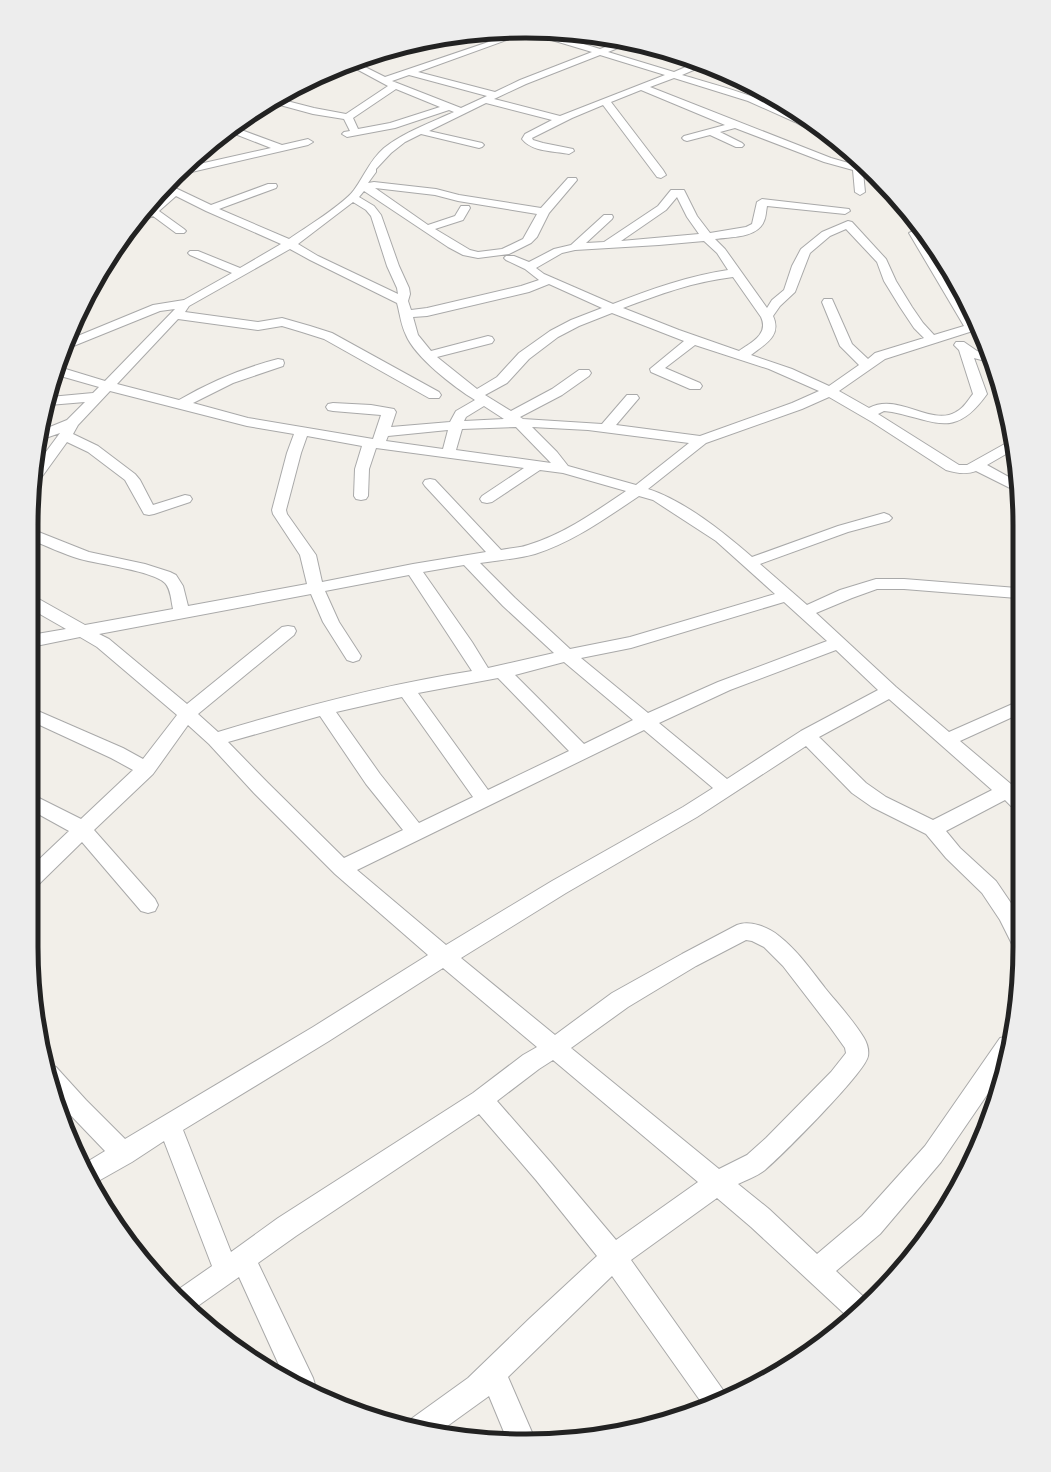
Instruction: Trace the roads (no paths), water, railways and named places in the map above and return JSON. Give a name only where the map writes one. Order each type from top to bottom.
[{"type":"street","points":[[386,80],[506,39]]},
{"type":"street","points":[[557,39],[751,99],[791,117]]},
{"type":"street","points":[[74,343],[157,308],[186,303],[290,244],[353,198],[364,185],[371,172],[371,169],[384,155],[402,140],[523,82],[615,46]]},
{"type":"street","points":[[359,68],[395,86],[463,112]]},
{"type":"street","points":[[569,151],[529,142],[527,139],[528,136],[534,132],[605,101],[693,68]]},
{"type":"street","points":[[409,72],[495,95]]},
{"type":"street","points":[[283,103],[313,111],[348,117],[395,86]]},
{"type":"street","points":[[641,87],[735,125],[815,154],[841,166],[854,165]]},
{"type":"street","points":[[751,99],[757,97]]},
{"type":"street","points":[[485,100],[562,120]]},
{"type":"street","points":[[605,101],[655,164],[661,175]]},
{"type":"street","points":[[348,117],[351,133],[392,126],[450,106]]},
{"type":"street","points":[[687,138],[735,125]]},
{"type":"street","points":[[420,131],[479,144]]},
{"type":"street","points":[[238,132],[281,148]]},
{"type":"street","points":[[712,132],[739,145]]},
{"type":"street","points":[[195,167],[308,142]]},
{"type":"street","points":[[859,171],[860,192]]},
{"type":"street","points":[[364,185],[410,218],[467,253],[493,255],[505,252],[531,237],[544,212],[572,180]]},
{"type":"street","points":[[364,185],[431,192],[458,198],[544,212]]},
{"type":"street","points":[[210,209],[272,186]]},
{"type":"street","points":[[173,190],[210,209],[290,244],[305,253],[402,301]]},
{"type":"street","points":[[759,190],[755,201],[845,207],[850,211],[848,224]]},
{"type":"street","points":[[606,245],[662,208],[675,192],[678,191],[681,194],[692,217],[706,237],[721,252],[761,310],[767,316],[770,328],[766,337],[741,356]]},
{"type":"street","points":[[392,205],[431,192]]},
{"type":"street","points":[[166,197],[154,212],[180,231]]},
{"type":"street","points":[[353,198],[370,208],[376,215],[393,266],[403,288],[402,301],[405,314],[416,342],[428,356],[446,372],[515,420],[552,455],[563,469]]},
{"type":"street","points":[[529,267],[558,252],[575,247],[659,242],[741,232],[756,226],[759,221],[762,202]]},
{"type":"street","points":[[428,228],[459,218],[465,208]]},
{"type":"street","points":[[575,247],[608,217]]},
{"type":"street","points":[[767,316],[776,303],[789,292],[798,266],[805,252],[826,234],[848,224]]},
{"type":"street","points":[[848,224],[882,262],[890,281],[906,307],[918,325],[932,340]]},
{"type":"street","points":[[915,234],[962,308]]},
{"type":"street","points":[[194,253],[241,273]]},
{"type":"street","points":[[510,258],[529,267],[533,271],[550,280],[693,340],[779,368],[829,392],[869,414],[951,467],[959,470],[970,469],[1007,448]]},
{"type":"street","points":[[449,452],[455,425],[461,414],[502,380],[524,356],[554,334],[613,307],[693,280],[736,273]]},
{"type":"street","points":[[405,314],[433,310],[518,291],[550,280]]},
{"type":"street","points":[[828,302],[846,346],[867,364]]},
{"type":"street","points":[[41,468],[65,436],[72,423],[186,303]]},
{"type":"street","points":[[176,314],[258,326],[282,322],[306,329],[328,336],[434,395]]},
{"type":"street","points":[[38,640],[84,633],[413,569],[530,550],[558,539],[588,523],[638,490],[702,440],[829,392],[880,356],[971,328]]},
{"type":"street","points":[[949,335],[965,350],[983,357]]},
{"type":"street","points":[[428,356],[488,340]]},
{"type":"street","points":[[693,340],[656,369],[695,386]]},
{"type":"street","points":[[869,414],[882,407],[904,410],[948,420],[963,414],[980,394],[965,350]]},
{"type":"street","points":[[181,404],[207,389],[235,376],[278,363]]},
{"type":"street","points":[[63,373],[107,386],[247,422],[302,432],[377,439],[449,452],[563,469],[658,497],[721,538],[805,612],[890,691],[1012,796],[933,829]]},
{"type":"street","points":[[515,420],[584,373]]},
{"type":"street","points":[[55,401],[96,397]]},
{"type":"street","points":[[605,429],[632,398]]},
{"type":"street","points":[[333,407],[387,411],[388,415],[362,469],[361,496]]},
{"type":"street","points":[[377,439],[455,425],[515,420],[702,440]]},
{"type":"street","points":[[46,433],[72,423]]},
{"type":"street","points":[[302,432],[294,453],[279,510],[280,514],[308,555],[316,588],[331,622],[353,656]]},
{"type":"street","points":[[65,436],[93,449],[130,477],[148,510],[185,499]]},
{"type":"street","points":[[487,499],[538,465]]},
{"type":"street","points":[[975,465],[1011,484]]},
{"type":"street","points":[[430,483],[498,555]]},
{"type":"street","points":[[749,563],[843,529],[884,518]]},
{"type":"street","points":[[38,537],[90,557],[140,568],[166,577],[173,583],[182,613]]},
{"type":"street","points":[[468,560],[481,575],[567,655],[726,788]]},
{"type":"street","points":[[413,569],[466,646],[483,674]]},
{"type":"street","points":[[805,612],[846,594],[876,584],[904,584],[1013,593]]},
{"type":"street","points":[[215,739],[272,722],[359,700],[483,674],[502,672],[567,655],[631,642],[787,596]]},
{"type":"street","points":[[38,606],[103,643],[187,714],[215,739],[261,788],[342,868],[445,957],[760,1218],[855,1306]]},
{"type":"street","points":[[38,872],[82,829],[120,796],[146,769],[187,714],[288,631]]},
{"type":"street","points":[[342,868],[485,800],[581,752],[724,686],[839,643]]},
{"type":"street","points":[[502,672],[581,752]]},
{"type":"street","points":[[406,690],[485,800]]},
{"type":"street","points":[[93,1172],[322,1034],[429,965],[445,957],[559,887],[690,812],[807,736],[890,691]]},
{"type":"street","points":[[324,710],[373,779],[416,833]]},
{"type":"street","points":[[947,740],[1013,710]]},
{"type":"street","points":[[38,717],[117,753],[146,769]]},
{"type":"street","points":[[807,736],[859,788],[880,802],[933,829],[953,852],[989,887],[1008,915],[1013,925]]},
{"type":"street","points":[[38,805],[82,829],[148,905]]},
{"type":"street","points":[[188,1298],[288,1227],[481,1100],[531,1062],[554,1048],[620,1000],[689,960],[744,931],[756,933],[771,941],[790,960],[838,1020],[856,1045],[857,1056],[839,1079],[774,1146],[755,1163],[717,1183],[614,1257],[478,1388],[427,1424]]},
{"type":"street","points":[[817,1271],[871,1225],[932,1154],[1000,1056]]},
{"type":"street","points":[[59,1087],[78,1108],[124,1154]]},
{"type":"street","points":[[481,1100],[544,1172],[614,1257],[713,1397]]},
{"type":"street","points":[[170,1126],[234,1264],[297,1377]]},
{"type":"street","points":[[492,1373],[519,1434]]}]
